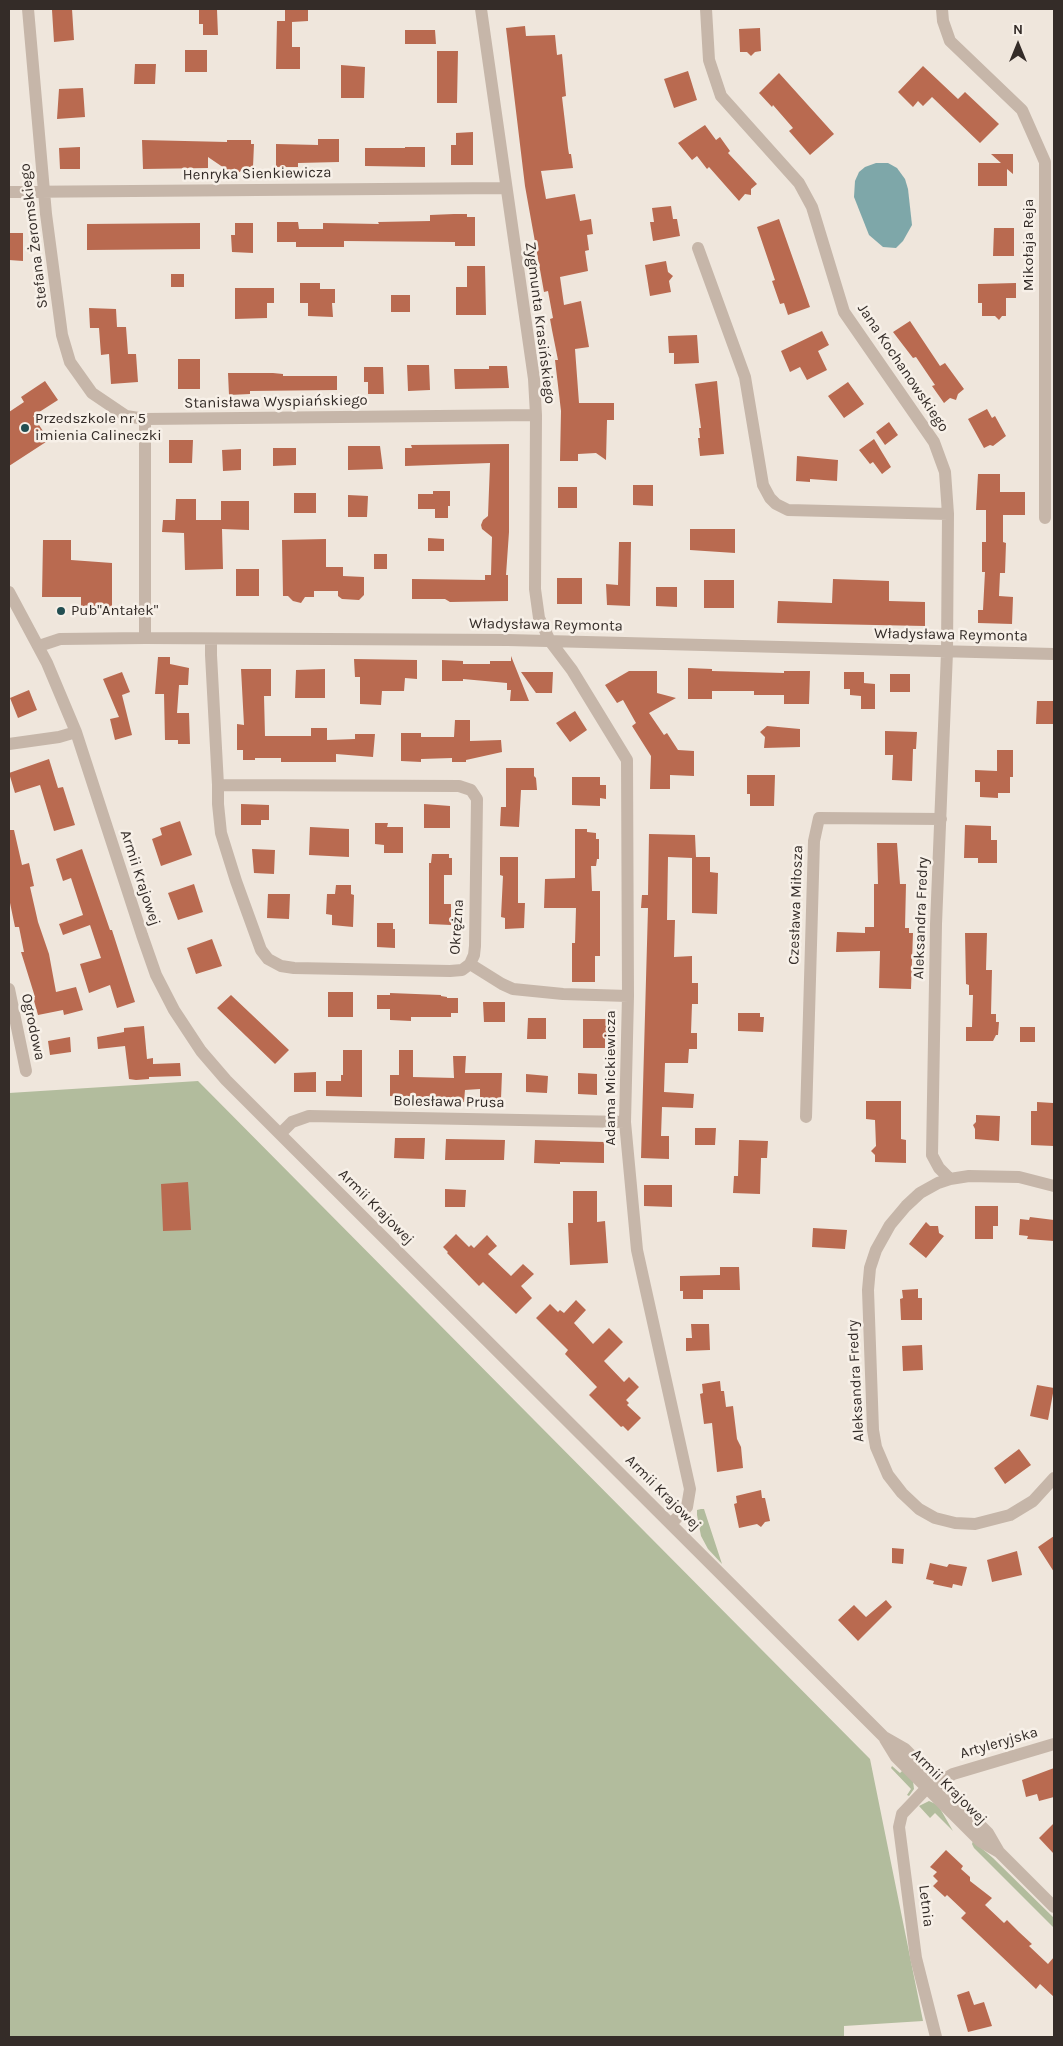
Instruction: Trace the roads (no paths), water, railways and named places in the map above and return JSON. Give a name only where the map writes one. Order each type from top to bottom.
[{"type":"street","name":"Stefana Żeromskiego","points":[[28,9],[44,192],[62,335],[70,362],[92,393],[126,416],[144,419]]},
{"type":"street","name":"Zygmunta Krasińskiego","points":[[481,9],[534,379],[536,415],[535,590],[539,618],[550,641]]},
{"type":"street","name":"Jana Kochanowskiego","points":[[706,9],[709,60],[721,96],[799,183],[812,207],[844,312],[934,442],[941,458],[947,482],[948,514],[947,652]]},
{"type":"street","name":"Mikołaja Reja","points":[[942,9],[942,21],[950,40],[1022,110],[1045,162],[1045,518]]},
{"type":"street","name":"Henryka Sienkiewicza","points":[[9,192],[506,188]]},
{"type":"street","points":[[698,248],[745,377],[763,485],[770,498],[776,504],[788,510],[948,514]]},
{"type":"street","name":"Stanisława Wyspiańskiego","points":[[144,419],[536,415]]},
{"type":"street","points":[[144,419],[145,638]]},
{"type":"street","name":"Armii Krajowej","points":[[9,592],[39,646],[76,732],[156,975],[171,1005],[210,1062],[884,1737],[896,1758],[933,1785],[988,1833],[999,1852],[1054,1907]]},
{"type":"street","name":"Władysława Reymonta","points":[[39,646],[60,639],[145,638],[550,641],[1054,654]]},
{"type":"street","name":"Okrężna","points":[[211,639],[218,785],[220,824],[224,842],[256,939],[268,959],[281,966],[303,968],[450,971],[462,970],[470,964],[475,946],[478,799],[472,790],[459,786],[218,785]]},
{"type":"street","name":"Adama Mickiewicza","points":[[550,641],[572,670],[627,760],[628,996],[624,1122],[637,1250],[690,1489],[687,1507],[671,1524]]},
{"type":"street","name":"Aleksandra Fredry","points":[[947,652],[936,924],[932,1155],[939,1168],[950,1179]]},
{"type":"street","points":[[9,744],[59,737],[76,732]]},
{"type":"street","name":"Czesława Miłosza","points":[[806,1117],[814,841],[819,818],[941,819]]},
{"type":"street","points":[[470,964],[513,989],[563,994],[628,996]]},
{"type":"street","name":"Ogrodowa","points":[[9,989],[26,1071]]},
{"type":"street","name":"Bolesława Prusa","points":[[280,1134],[292,1122],[309,1116],[624,1122]]},
{"type":"street","name":"Aleksandra Fredry","points":[[1054,1186],[1019,1178],[969,1176],[950,1179],[920,1193],[906,1206],[885,1233],[876,1250],[870,1268],[868,1290],[873,1430],[878,1456],[888,1475],[902,1493],[919,1508],[935,1518],[955,1523],[976,1524],[1010,1515],[1032,1501],[1054,1478]]},
{"type":"street","name":"Artyleryjska","points":[[933,1785],[962,1770],[1054,1744]]},
{"type":"street","name":"Letnia","points":[[933,1785],[905,1810],[899,1827],[916,1958],[936,2037]]},
{"type":"water","points":[[876,163],[888,163],[897,168],[905,179],[908,189],[912,225],[903,241],[896,248],[883,247],[869,235],[854,197],[855,181],[859,172],[865,167]]},
{"type":"place","name":"Przedszkole nr 5 imienia Calineczki","points":[[25,428]]},
{"type":"place","name":"Pub\"Antałek\"","points":[[61,611]]}]
